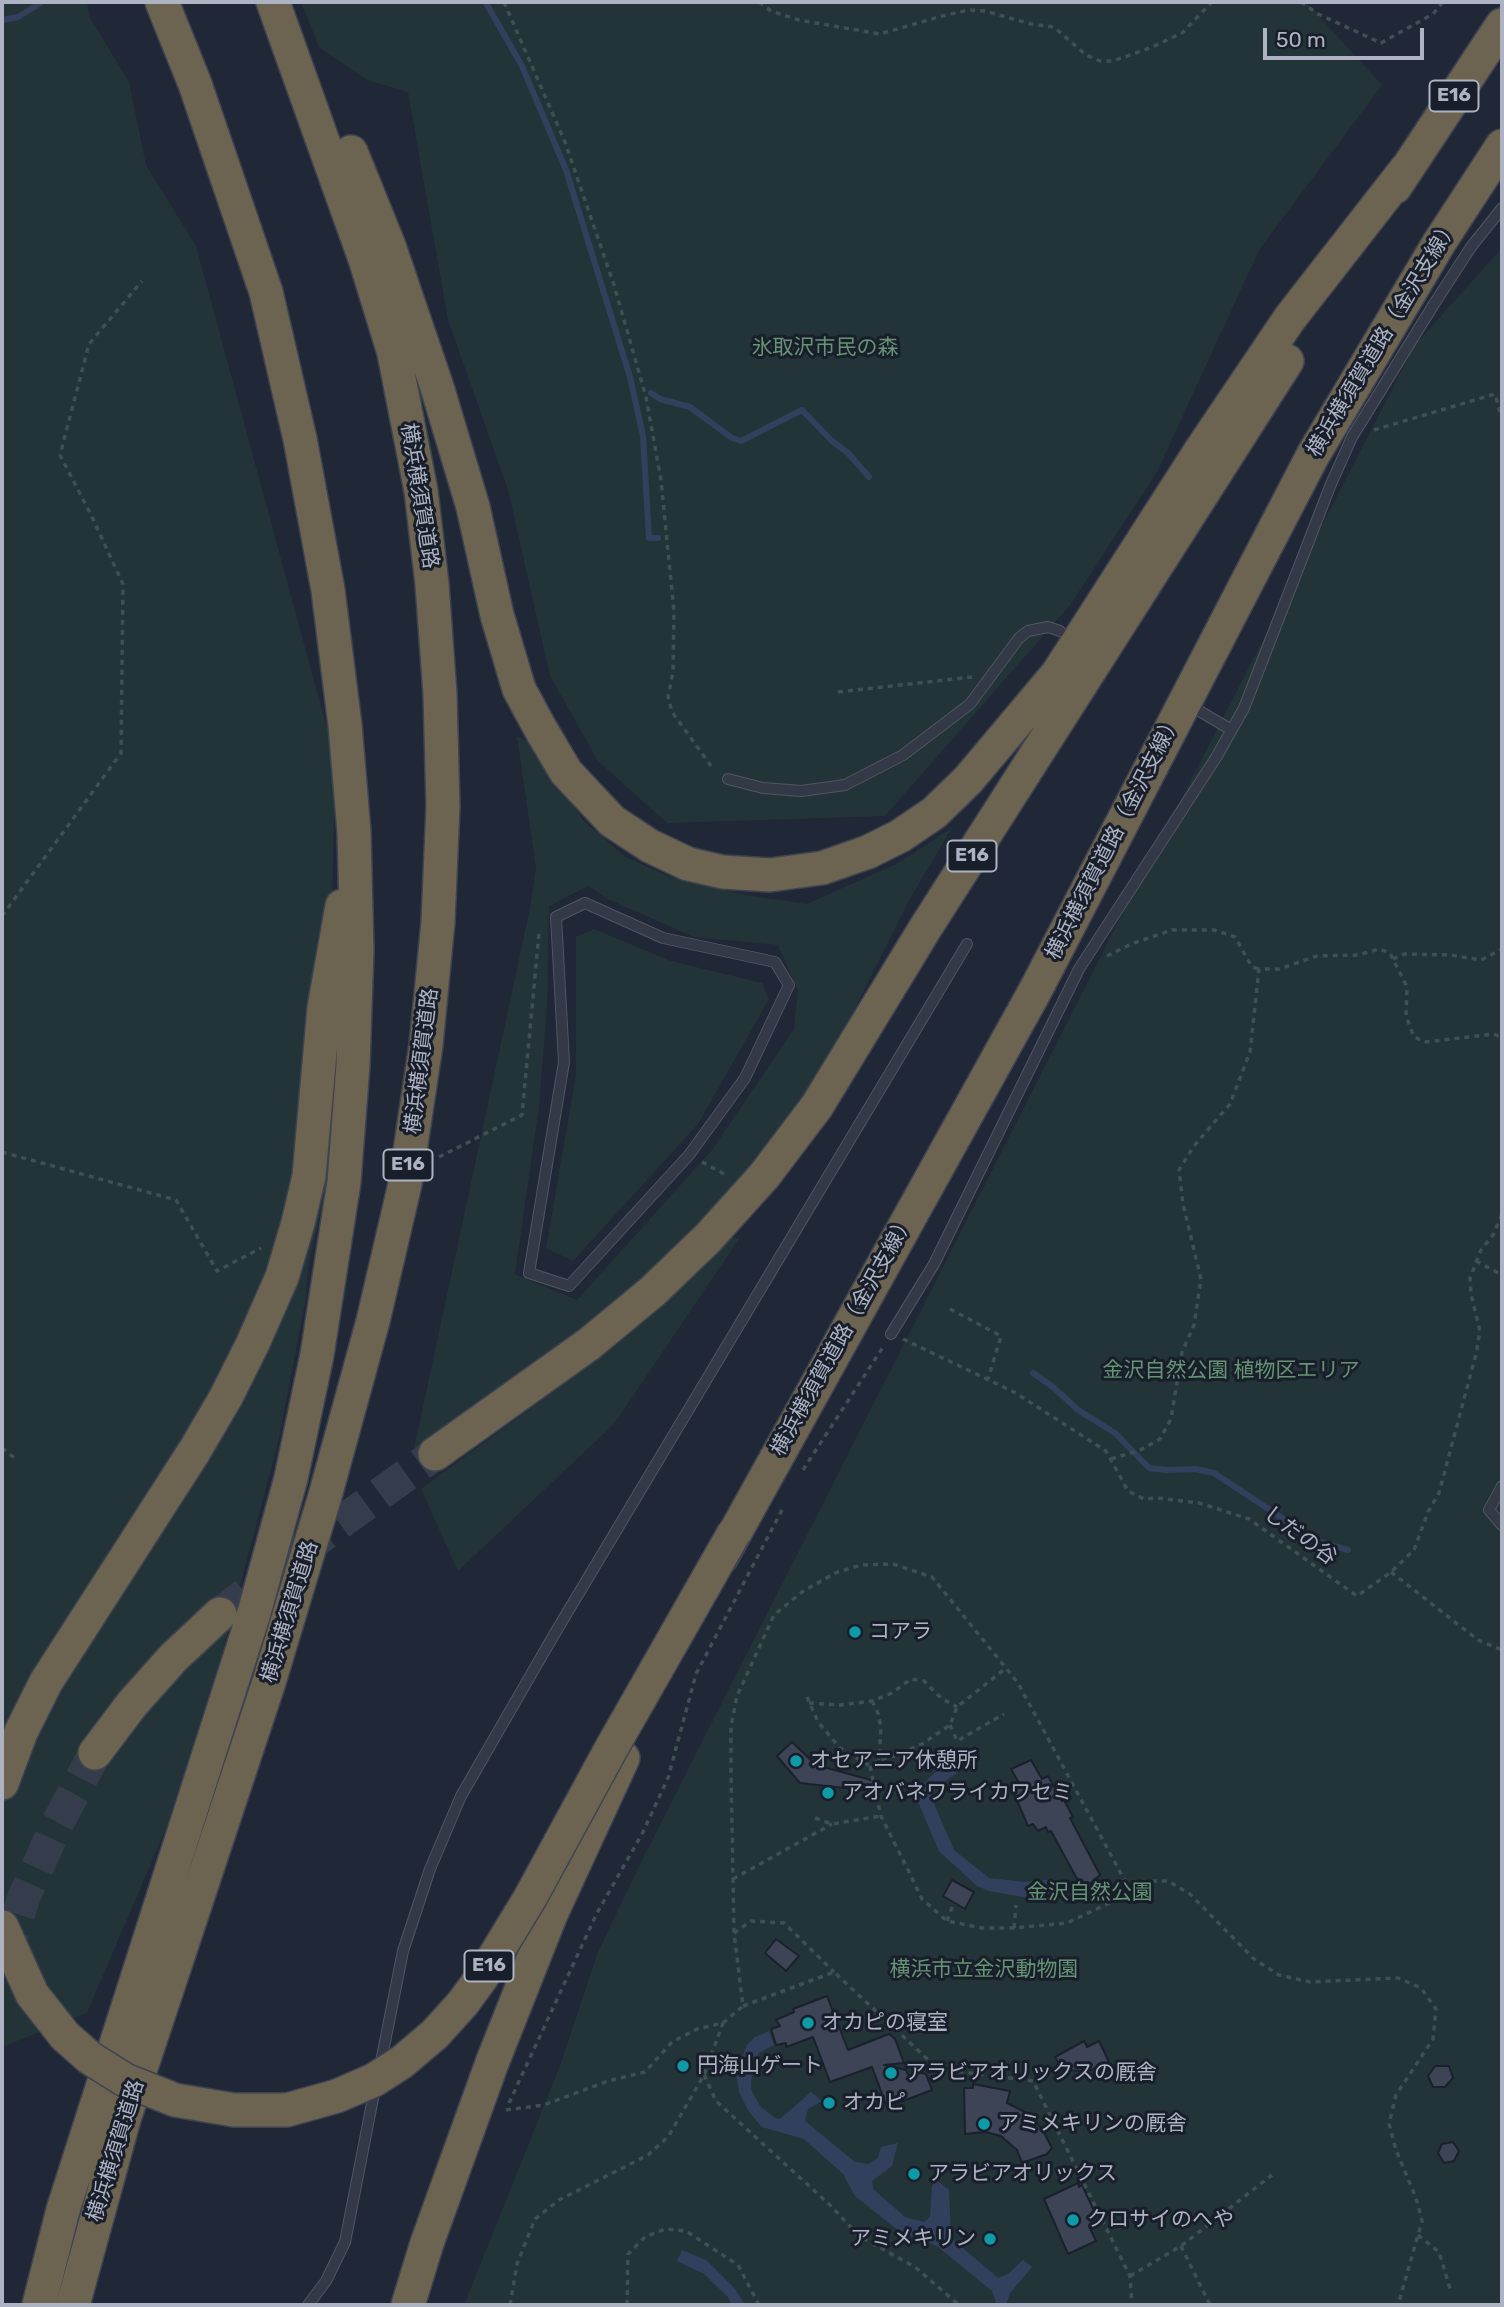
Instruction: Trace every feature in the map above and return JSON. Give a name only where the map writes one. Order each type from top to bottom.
[{"type":"highway","name":"横浜横須賀道路","points":[[39,2305],[62,2210],[254,1613],[294,1464],[317,1355],[344,1182],[353,1065],[357,963],[354,832],[345,725],[328,590],[300,439],[266,292],[195,84],[162,2]]},
{"type":"highway","name":"横浜横須賀道路","points":[[73,2305],[124,2119],[273,1669],[325,1496],[373,1321],[405,1184],[426,1045],[438,922],[443,806],[440,694],[432,584],[421,491],[394,354],[366,259],[273,2]]},
{"type":"highway","name":"E16","points":[[279,2],[335,115],[389,246],[437,387],[473,507],[497,615],[519,689],[566,772],[612,821],[650,846],[688,864],[723,872],[770,875],[822,868],[868,852],[900,836],[934,813],[968,780],[1058,673],[1203,447],[1290,318],[1407,168]]},
{"type":"highway","points":[[1480,56],[1497,2]]},
{"type":"highway","name":"E16","points":[[435,1454],[579,1352],[653,1291],[708,1238],[764,1176],[817,1106],[933,916],[1223,464],[1407,168],[1502,25]]},
{"type":"highway","name":"横浜横須賀道路（金沢支線）","points":[[734,1533],[1035,990],[1313,455],[1439,243],[1502,146]]},
{"type":"highway","points":[[2,1783],[21,1732],[46,1682],[226,1397],[282,1277],[309,1176],[324,1008],[354,832]]},
{"type":"highway","name":"E16","points":[[2,1927],[32,1994],[65,2036],[90,2058],[143,2088],[175,2100],[234,2110],[287,2110],[337,2096],[374,2080],[402,2062],[435,2034],[482,1977],[530,1898],[734,1533]]},
{"type":"highway","name":"E16","points":[[408,2305],[487,2076],[551,1914],[591,1823],[734,1533]]},
{"type":"highway","points":[[96,1754],[131,1704],[173,1658],[219,1614]]},
{"type":"lane","points":[[891,1334],[934,1264],[1079,969],[1217,756],[1244,708],[1331,484],[1352,437],[1471,247],[1502,208]]},
{"type":"lane","points":[[728,779],[763,788],[801,791],[845,785],[887,765],[937,731],[970,704],[1019,638],[1028,631],[1048,627],[1060,631]]},
{"type":"lane","points":[[1201,712],[1230,729]]},
{"type":"lane","points":[[585,903],[663,938],[775,962],[789,985],[745,1078],[689,1155],[569,1286],[528,1273],[564,1062],[556,917],[585,903]]},
{"type":"lane","points":[[308,2305],[326,2281],[345,2242],[403,1951],[430,1869],[461,1796],[562,1621],[967,944]]},
{"type":"lane","points":[[1502,1486],[1489,1510],[1502,1525]]},
{"type":"path","points":[[504,2],[565,142],[614,285],[646,397],[661,480],[674,612],[673,672],[668,697],[672,712],[717,774],[728,779]]},
{"type":"path","points":[[759,2],[771,11],[799,20],[880,34],[969,10],[985,11],[1031,24],[1054,27],[1086,55],[1100,61],[1113,61],[1182,33],[1212,2]]},
{"type":"path","points":[[1301,2],[1318,14],[1381,43],[1433,13],[1443,2]]},
{"type":"path","points":[[2,916],[121,753],[123,584],[60,455],[89,344],[142,281]]},
{"type":"path","points":[[1352,437],[1495,394],[1502,419]]},
{"type":"path","points":[[1502,486],[1502,509]]},
{"type":"path","points":[[838,692],[990,676]]},
{"type":"path","points":[[439,1157],[522,1115],[539,933],[556,917]]},
{"type":"path","points":[[1079,969],[1131,944],[1172,930],[1214,930],[1235,937],[1252,967],[1259,969],[1279,969],[1317,956],[1358,955],[1379,949],[1390,953],[1407,987],[1406,1016],[1414,1037],[1426,1042],[1494,1034],[1502,1038]]},
{"type":"path","points":[[1393,959],[1404,954],[1481,960],[1502,949]]},
{"type":"path","points":[[1110,1460],[1160,1440],[1171,1419],[1182,1352],[1194,1325],[1201,1279],[1183,1204],[1179,1170],[1194,1146],[1230,1104],[1250,1052],[1259,969]]},
{"type":"path","points":[[2,1152],[176,1200],[217,1271],[263,1247]]},
{"type":"path","points":[[689,1155],[728,1176]]},
{"type":"path","points":[[1502,1214],[1493,1235],[1487,1240],[1476,1261],[1470,1278],[1480,1331],[1439,1493],[1428,1511],[1415,1549],[1391,1572],[1478,1640],[1502,1650]]},
{"type":"path","points":[[1476,1261],[1502,1275]]},
{"type":"path","points":[[950,1309],[1001,1336],[988,1379]]},
{"type":"path","points":[[797,1480],[891,1334]]},
{"type":"path","name":"しだの谷","points":[[891,1334],[1014,1392],[1106,1451],[1128,1491],[1144,1499],[1199,1503],[1249,1519],[1357,1596],[1391,1572]]},
{"type":"path","points":[[2,1448],[18,1460]]},
{"type":"path","points":[[501,2121],[591,1925],[642,1834],[667,1779],[696,1675],[784,1504]]},
{"type":"path","points":[[743,2006],[734,1933],[731,1726],[737,1696],[774,1615],[802,1592],[835,1573],[861,1565],[893,1564],[932,1577],[1018,1683],[1125,1881]]},
{"type":"path","points":[[870,1766],[879,1759],[897,1755],[922,1744],[950,1725],[957,1707],[1006,1668]]},
{"type":"path","points":[[809,1703],[840,1705],[872,1701],[892,1693],[911,1679],[924,1681],[941,1698],[957,1707]]},
{"type":"path","points":[[807,1697],[818,1722],[840,1748],[870,1766],[881,1816],[922,1899],[947,1921],[982,1928],[1067,1923],[1116,1900],[1125,1881]]},
{"type":"path","points":[[872,1701],[881,1728],[879,1759]]},
{"type":"path","points":[[950,1725],[957,1741],[1004,1714]]},
{"type":"path","points":[[733,1879],[832,1824],[881,1816]]},
{"type":"path","points":[[815,1818],[832,1824]]},
{"type":"path","points":[[1125,1881],[1168,1881],[1189,1894],[1254,1959],[1279,1975],[1310,1982],[1398,1978],[1421,1989],[1436,2009],[1433,2039],[1395,2095],[1389,2124],[1422,2221],[1398,2305]]},
{"type":"path","points":[[947,1921],[954,1902]]},
{"type":"path","points":[[1014,1928],[1016,1905]]},
{"type":"path","points":[[734,1933],[751,1922],[785,1923],[938,2068],[1033,2081],[1130,2276],[1132,2305]]},
{"type":"path","points":[[506,2110],[544,2105],[608,2081],[645,2073],[672,2042],[697,2029],[723,2023],[743,2006],[834,1972]]},
{"type":"path","points":[[510,2305],[517,2264],[535,2219],[559,2200],[648,2155],[668,2137],[704,2075],[723,2023]]},
{"type":"path","points":[[704,2075],[716,2101],[831,2206],[859,2236],[915,2267],[958,2305]]},
{"type":"path","points":[[1130,2276],[1181,2246],[1272,2175]]},
{"type":"path","points":[[627,2305],[628,2254],[645,2237],[665,2229],[686,2231],[738,2265],[759,2305]]},
{"type":"path","points":[[1418,2235],[1439,2252],[1451,2292]]},
{"type":"path","points":[[1181,2246],[1210,2305]]},
{"type":"green space","points":[[2,2],[87,2],[89,16],[129,82],[146,165],[196,246],[335,758],[327,1184],[308,1268],[305,1303],[278,1443],[222,1654],[166,1828],[87,2013],[2,2047]]},
{"type":"green space","name":"氷取沢市民の森","points":[[301,2],[1306,2],[1382,85],[1259,250],[1158,470],[1071,604],[885,816],[667,823],[598,761],[550,676],[508,490],[448,320],[408,92],[367,80],[319,47]]},
{"type":"green space","name":"金沢自然公園","points":[[1502,248],[1502,2305],[464,2305],[560,2066],[598,1952],[641,1862],[1142,875],[1415,345]]},
{"type":"green space","points":[[517,736],[533,744],[584,821],[626,857],[668,876],[745,895],[807,904],[898,863],[952,828],[909,900],[801,1116],[736,1193],[618,1307],[413,1453],[530,908],[536,868]],"holes":[[[588,886],[608,899],[694,937],[778,945],[798,990],[794,1029],[712,1150],[577,1300],[515,1274],[539,1106],[547,1006],[549,906]]]},
{"type":"green space","points":[[594,929],[671,961],[762,983],[769,999],[698,1124],[573,1261],[546,1248],[576,1075],[576,937]]},
{"type":"green space","points":[[728,1235],[739,1239],[614,1424],[458,1571],[421,1489],[561,1386],[677,1289]]},
{"type":"water","points":[[960,1755],[966,1767],[936,1787],[931,1797],[954,1850],[989,1878],[1025,1882],[1060,1879],[1064,1891],[1029,1898],[989,1891],[977,1886],[939,1851],[916,1797],[924,1783],[943,1765]]},
{"type":"water","points":[[769,2031],[774,2045],[759,2053],[752,2065],[751,2089],[760,2106],[780,2119],[811,2092],[822,2101],[808,2109],[805,2121],[855,2162],[869,2164],[878,2158],[881,2147],[898,2143],[892,2166],[872,2181],[873,2189],[905,2217],[924,2222],[930,2217],[932,2186],[936,2180],[949,2190],[951,2238],[998,2278],[1008,2274],[1023,2260],[1032,2267],[1010,2293],[1006,2305],[997,2305],[992,2291],[937,2246],[899,2231],[855,2196],[843,2174],[804,2139],[762,2127],[749,2112],[739,2092],[736,2073],[747,2045],[755,2037]]},
{"type":"water","points":[[682,2250],[706,2260],[735,2289],[745,2305],[732,2305],[728,2297],[704,2274],[677,2261]]},
{"type":"building","name":"オセアニア休憩所","points":[[792,1742],[816,1765],[882,1783],[880,1792],[800,1783],[777,1756]]},
{"type":"building","points":[[1031,1760],[1042,1779],[1048,1776],[1062,1801],[1064,1800],[1073,1817],[1070,1818],[1100,1875],[1083,1890],[1051,1831],[1048,1832],[1046,1827],[1038,1831],[1033,1824],[1028,1826],[1011,1787],[1019,1783],[1011,1769]]},
{"type":"building","points":[[952,1880],[974,1892],[965,1909],[943,1896]]},
{"type":"building","points":[[776,1939],[799,1956],[786,1971],[765,1953]]},
{"type":"building","points":[[827,1996],[848,2050],[889,2034],[895,2039],[904,2063],[884,2065],[906,2070],[909,2076],[918,2072],[926,2074],[932,2090],[887,2107],[872,2067],[830,2082],[813,2037],[786,2047],[786,2043],[776,2045],[771,2029],[780,2026],[776,2020],[794,2012],[793,2009]]},
{"type":"building","points":[[1084,2041],[1087,2047],[1099,2041],[1109,2062],[1089,2071],[1062,2070],[1055,2057]]},
{"type":"building","points":[[1435,2066],[1449,2066],[1453,2078],[1445,2087],[1433,2087],[1428,2076]]},
{"type":"building","name":"アミメキリンの厩舎","points":[[973,2084],[1010,2091],[1007,2103],[1025,2112],[1042,2129],[1052,2148],[1047,2154],[1022,2163],[1017,2150],[1001,2136],[985,2132],[965,2134],[964,2088],[973,2088]]},
{"type":"building","points":[[1453,2142],[1459,2151],[1454,2161],[1444,2163],[1438,2153],[1442,2144]]},
{"type":"building","name":"クロサイのへや","points":[[1078,2183],[1079,2187],[1082,2185],[1096,2215],[1092,2216],[1094,2224],[1089,2226],[1096,2241],[1068,2254],[1044,2199]]},
{"type":"waterway","points":[[2,20],[18,17],[42,2]]},
{"type":"waterway","points":[[486,3],[522,66],[566,170],[630,377],[643,436],[649,538],[658,538]]},
{"type":"waterway","points":[[651,393],[660,399],[690,407],[732,438],[741,441],[802,410],[832,441],[848,453],[869,477]]},
{"type":"waterway","points":[[1033,1373],[1078,1410],[1115,1433],[1149,1468],[1196,1469],[1214,1473],[1317,1541],[1348,1550]]},
{"type":"tunnel","points":[[220,1614],[435,1454]]},
{"type":"tunnel","points":[[3,1962],[24,1897],[56,1826],[95,1753]]},
{"type":"place","name":"コアラ","points":[[855,1632]]},
{"type":"place","name":"オセアニア休憩所","points":[[796,1761]]},
{"type":"place","name":"アオバネワライカワセミ","points":[[828,1793]]},
{"type":"place","name":"オカピの寝室","points":[[808,2023]]},
{"type":"place","name":"円海山ゲート","points":[[683,2066]]},
{"type":"place","name":"アラビアオリックスの厩舎","points":[[891,2073]]},
{"type":"place","name":"オカピ","points":[[829,2103]]},
{"type":"place","name":"アミメキリンの厩舎","points":[[984,2124]]},
{"type":"place","name":"アラビアオリックス","points":[[914,2174]]},
{"type":"place","name":"クロサイのへや","points":[[1073,2220]]},
{"type":"place","name":"アミメキリン","points":[[990,2239]]},
{"type":"park label","name":"金沢自然公園 植物区エリア","points":[[1231,1371]]},
{"type":"park label","name":"横浜市立金沢動物園","points":[[984,1970]]}]
